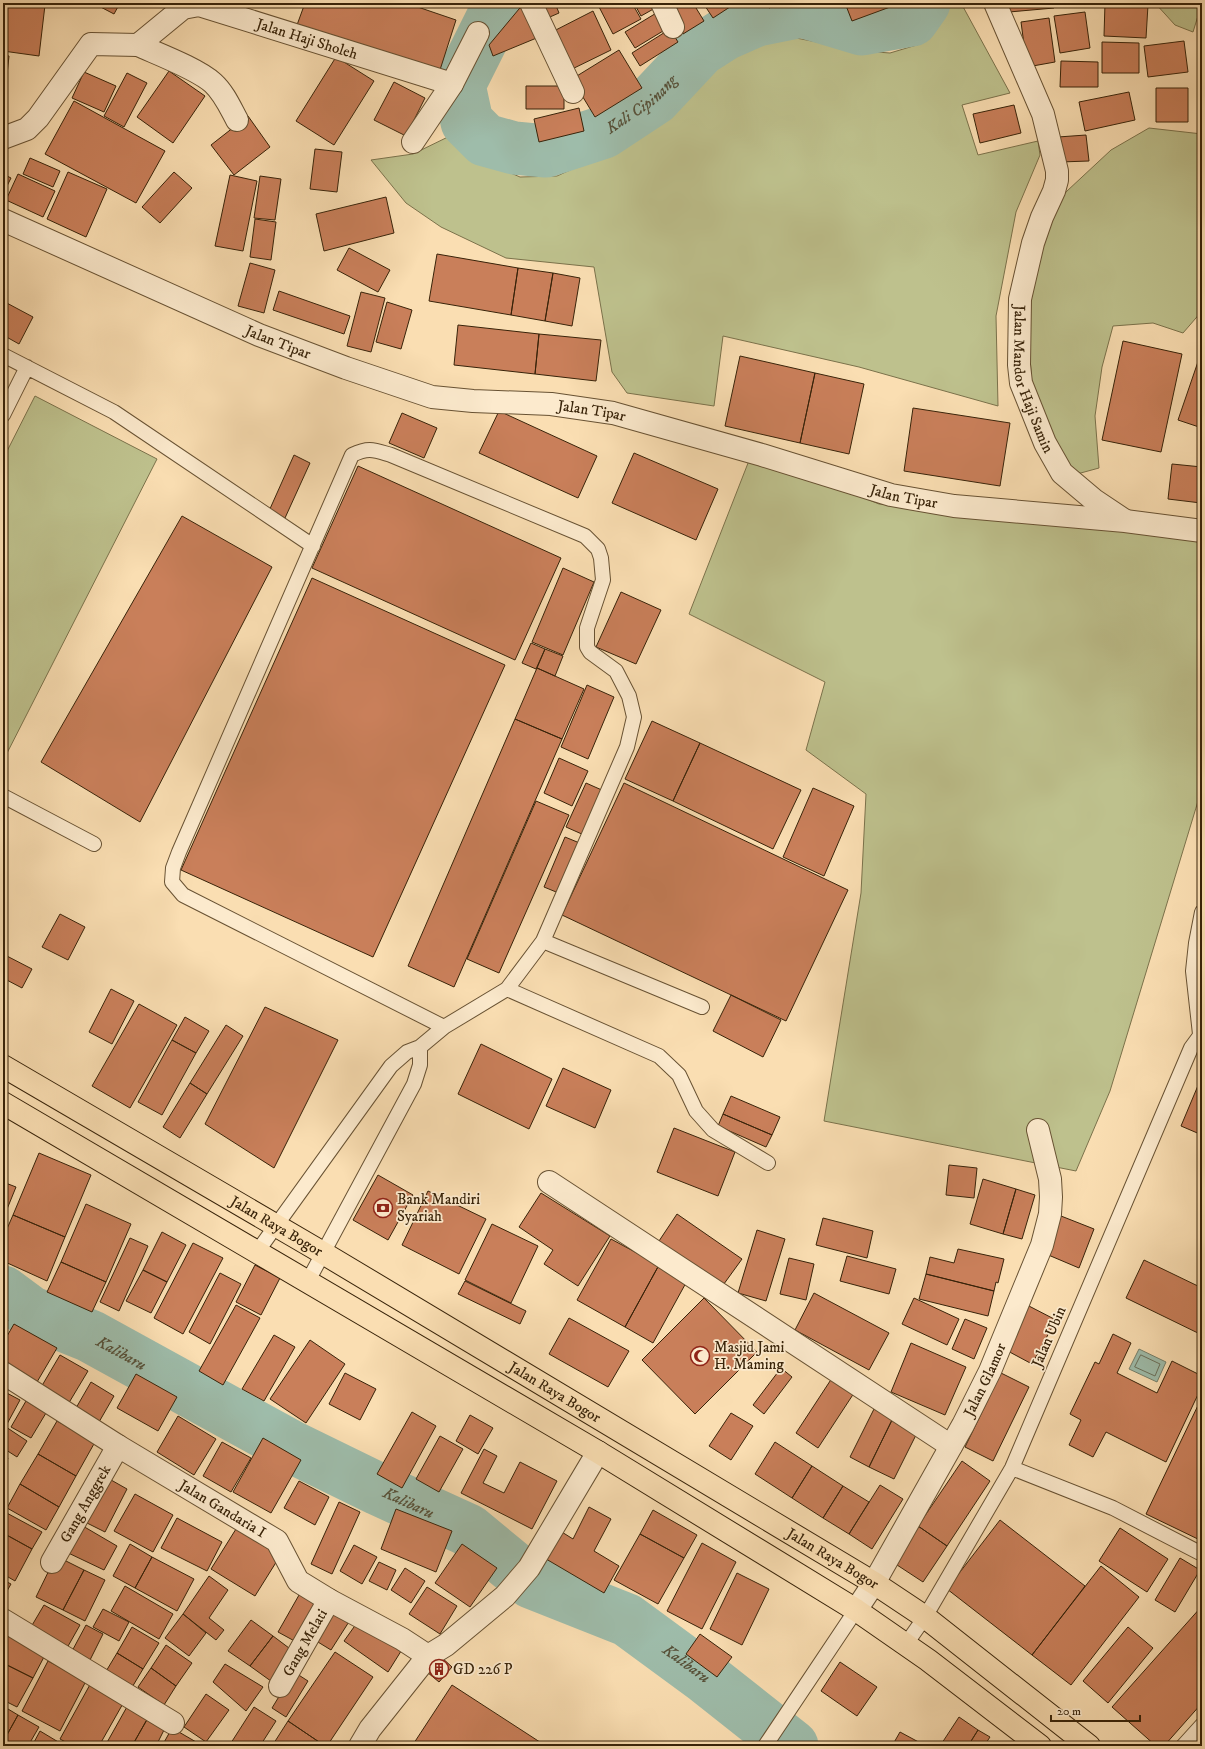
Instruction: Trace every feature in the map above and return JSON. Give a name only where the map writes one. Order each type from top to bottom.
[{"type":"highway","name":"Jalan Raya Bogor","points":[[3,1066],[323,1253],[874,1583],[925,1617],[1089,1746]]},
{"type":"highway","name":"Jalan Raya Bogor","points":[[3,1103],[598,1452],[856,1610],[906,1644],[1040,1746]]},
{"type":"street","points":[[531,3],[573,92]]},
{"type":"street","points":[[662,3],[673,27]]},
{"type":"street","name":"Jalan Mandor Haji Samin","points":[[995,3],[1043,114],[1057,171],[1057,180],[1054,191],[1042,217],[1033,243],[1020,299],[1019,365],[1021,383],[1045,443],[1062,473],[1094,500],[1125,521]]},
{"type":"street","name":"Jalan Haji Sholeh","points":[[138,45],[183,8],[199,5],[452,84]]},
{"type":"street","points":[[413,142],[452,84],[478,33]]},
{"type":"street","points":[[3,138],[27,129],[38,118],[91,44],[138,45],[187,68],[213,83],[227,101],[237,120]]},
{"type":"street","name":"Jalan Tipar","points":[[3,220],[259,335],[346,368],[432,397],[473,401],[551,404],[614,413],[762,455],[891,495],[954,506],[1125,521],[1202,532]]},
{"type":"street","name":"Jalan Glamor","points":[[856,1610],[874,1583],[951,1446],[990,1371],[1042,1245],[1047,1229],[1052,1197],[1050,1180],[1038,1130]]},
{"type":"street","points":[[549,1182],[951,1446]]},
{"type":"street","name":"Jalan Gandaria I","points":[[3,1373],[118,1446],[277,1541],[298,1581],[329,1600],[402,1639],[428,1656]]},
{"type":"street","name":"Gang Anggrek","points":[[52,1562],[118,1446]]},
{"type":"street","points":[[360,1746],[370,1729],[428,1656],[446,1645],[505,1596],[529,1568],[598,1452]]},
{"type":"street","name":"Gang Melati","points":[[280,1686],[329,1600]]},
{"type":"street","points":[[3,1620],[173,1723]]},
{"type":"lane","points":[[3,355],[114,412],[313,546]]},
{"type":"lane","points":[[3,415],[27,367]]},
{"type":"lane","points":[[257,1252],[391,1066],[407,1052],[420,1047],[444,1027],[507,989],[543,941],[628,747],[634,717],[630,701],[616,671],[590,652],[587,647],[587,628],[603,580],[601,558],[598,549],[585,536],[391,455],[372,449],[363,450],[352,455],[179,852],[173,868],[172,882],[183,895],[444,1027]]},
{"type":"lane","points":[[3,796],[94,844]]},
{"type":"lane","points":[[1201,1034],[1193,971],[1196,943],[1202,912]]},
{"type":"lane","points":[[543,941],[702,1008]]},
{"type":"lane","points":[[507,989],[658,1056],[679,1075],[696,1111],[713,1130],[768,1163]]},
{"type":"lane","name":"Jalan Ubin","points":[[906,1644],[925,1617],[1012,1468],[1188,1055],[1201,1034]]},
{"type":"lane","points":[[308,1281],[414,1084],[420,1065],[420,1047]]},
{"type":"lane","points":[[1012,1468],[1113,1508],[1202,1554]]},
{"type":"lane","points":[[765,1746],[856,1610]]},
{"type":"lane","points":[[1183,1746],[1202,1725]]},
{"type":"green space","points":[[944,3],[961,3],[1010,93],[962,105],[978,155],[1038,141],[1040,155],[1016,212],[996,316],[998,406],[859,367],[723,336],[714,406],[627,393],[612,372],[594,267],[506,258],[441,227],[406,203],[371,160],[413,154],[454,134],[474,157],[520,177],[557,176],[616,149],[696,82],[711,66],[745,50],[769,36],[791,37],[863,51],[890,53],[920,44]]},
{"type":"green space","points":[[1155,3],[1202,3],[1193,32],[1175,25]]},
{"type":"green space","points":[[1149,128],[1202,134],[1202,311],[1183,333],[1153,323],[1113,326],[1102,367],[1095,416],[1099,468],[1077,474],[1060,461],[1032,384],[1026,302],[1049,212],[1067,191],[1111,150]]},
{"type":"green space","points":[[35,396],[157,459],[3,761],[3,459]]},
{"type":"green space","points":[[750,458],[808,475],[879,504],[1044,515],[1202,535],[1202,788],[1110,1091],[1076,1171],[824,1121],[861,893],[866,794],[806,750],[825,682],[689,614]]},
{"type":"water","points":[[1139,1349],[1166,1362],[1157,1382],[1129,1369]]},
{"type":"building","points":[[3,3],[45,5],[39,56],[3,51]]},
{"type":"building","points":[[93,3],[120,3],[114,14]]},
{"type":"building","points":[[305,3],[406,3],[456,20],[439,73],[297,25]]},
{"type":"building","points":[[524,3],[539,37],[493,56],[489,45]]},
{"type":"building","points":[[536,3],[555,3],[559,13],[543,20]]},
{"type":"building","points":[[597,3],[632,3],[641,19],[613,34]]},
{"type":"building","points":[[634,3],[655,3],[657,7],[641,16]]},
{"type":"building","points":[[665,3],[693,3],[704,21],[683,34]]},
{"type":"building","points":[[703,3],[736,3],[713,18]]},
{"type":"building","points":[[768,3],[783,3],[769,8]]},
{"type":"building","points":[[845,3],[901,3],[852,21]]},
{"type":"building","points":[[1009,3],[1054,3],[1054,8],[1009,12]]},
{"type":"building","points":[[1105,3],[1148,5],[1146,38],[1104,36]]},
{"type":"building","points":[[593,11],[611,50],[566,72],[548,34]]},
{"type":"building","points":[[658,12],[668,28],[635,48],[625,32]]},
{"type":"building","points":[[1085,12],[1090,48],[1060,53],[1054,16]]},
{"type":"building","points":[[1049,18],[1055,62],[1027,67],[1021,22]]},
{"type":"building","points":[[670,29],[678,42],[640,66],[632,53]]},
{"type":"building","points":[[1184,41],[1188,72],[1148,77],[1144,46]]},
{"type":"building","points":[[1102,42],[1139,43],[1139,73],[1102,73]]},
{"type":"building","points":[[619,50],[642,88],[595,117],[572,79]]},
{"type":"building","points":[[3,55],[9,56],[6,84],[3,84]]},
{"type":"building","points":[[336,57],[374,81],[334,145],[296,121]]},
{"type":"building","points":[[1061,61],[1098,62],[1098,87],[1060,87]]},
{"type":"building","points":[[169,71],[205,96],[173,143],[137,117]]},
{"type":"building","points":[[84,72],[116,86],[104,112],[72,98]]},
{"type":"building","points":[[127,73],[147,83],[124,127],[104,116]]},
{"type":"building","points":[[394,82],[425,98],[406,136],[374,120]]},
{"type":"building","points":[[526,86],[564,86],[564,109],[526,109]]},
{"type":"building","points":[[1156,88],[1188,88],[1188,122],[1156,122]]},
{"type":"building","points":[[1129,92],[1135,120],[1085,131],[1079,102]]},
{"type":"building","points":[[74,101],[165,151],[136,203],[45,154]]},
{"type":"building","points":[[1014,105],[1021,133],[980,143],[973,114]]},
{"type":"building","points":[[579,108],[584,131],[539,142],[534,119]]},
{"type":"building","points":[[248,116],[270,147],[234,175],[211,145]]},
{"type":"building","points":[[1086,135],[1089,161],[1060,162],[1058,137]]},
{"type":"building","points":[[315,149],[342,152],[337,192],[310,189]]},
{"type":"building","points":[[30,158],[60,171],[53,187],[23,174]]},
{"type":"building","points":[[68,172],[107,189],[86,237],[47,219]]},
{"type":"building","points":[[174,172],[192,188],[160,223],[142,207]]},
{"type":"building","points":[[3,174],[11,178],[3,194]]},
{"type":"building","points":[[18,174],[55,191],[43,217],[6,200]]},
{"type":"building","points":[[230,175],[257,181],[243,251],[215,246]]},
{"type":"building","points":[[260,176],[281,179],[275,220],[254,218]]},
{"type":"building","points":[[386,197],[394,233],[324,251],[316,214]]},
{"type":"building","points":[[255,219],[276,222],[271,260],[250,257]]},
{"type":"building","points":[[349,248],[390,270],[378,292],[337,270]]},
{"type":"building","points":[[437,254],[518,268],[511,315],[429,301]]},
{"type":"building","points":[[250,263],[275,270],[264,313],[238,306]]},
{"type":"building","points":[[518,268],[553,273],[545,321],[511,315]]},
{"type":"building","points":[[553,273],[580,278],[572,326],[545,321]]},
{"type":"building","points":[[279,291],[350,316],[344,334],[273,310]]},
{"type":"building","points":[[361,292],[385,298],[371,352],[347,346]]},
{"type":"building","points":[[3,301],[33,317],[19,344],[3,335]]},
{"type":"building","points":[[387,302],[412,310],[401,349],[376,342]]},
{"type":"building","points":[[458,325],[539,334],[535,374],[454,365]]},
{"type":"building","points":[[539,334],[601,340],[596,381],[535,374]]},
{"type":"building","points":[[1123,341],[1182,354],[1161,452],[1102,440]]},
{"type":"building","points":[[1202,350],[1202,428],[1178,420]]},
{"type":"building","points":[[740,356],[815,373],[800,443],[725,426]]},
{"type":"building","points":[[815,373],[864,384],[849,454],[800,443]]},
{"type":"building","points":[[913,408],[1010,423],[1000,486],[904,471]]},
{"type":"building","points":[[499,411],[597,456],[578,498],[479,453]]},
{"type":"building","points":[[402,413],[437,428],[424,458],[389,443]]},
{"type":"building","points":[[634,453],[718,489],[696,540],[612,503]]},
{"type":"building","points":[[294,455],[310,463],[285,518],[269,511]]},
{"type":"building","points":[[1172,464],[1202,467],[1201,503],[1168,499]]},
{"type":"building","points":[[358,466],[561,558],[515,660],[312,568]]},
{"type":"building","points":[[182,516],[272,567],[140,822],[41,762]]},
{"type":"building","points":[[563,568],[594,582],[563,655],[532,642]]},
{"type":"building","points":[[312,578],[505,665],[373,957],[181,870]]},
{"type":"building","points":[[621,592],[661,610],[636,664],[596,647]]},
{"type":"building","points":[[531,643],[545,649],[536,669],[522,663]]},
{"type":"building","points":[[545,649],[563,656],[555,676],[537,668]]},
{"type":"building","points":[[537,668],[584,689],[562,739],[515,719]]},
{"type":"building","points":[[587,685],[614,697],[588,759],[561,747]]},
{"type":"building","points":[[515,719],[562,739],[454,987],[408,966]]},
{"type":"building","points":[[652,721],[700,743],[673,801],[625,779]]},
{"type":"building","points":[[700,743],[801,790],[773,849],[673,801]]},
{"type":"building","points":[[559,758],[588,771],[572,806],[544,793]]},
{"type":"building","points":[[586,783],[604,791],[584,835],[566,827]]},
{"type":"building","points":[[624,783],[848,890],[786,1021],[562,915]]},
{"type":"building","points":[[813,788],[854,806],[824,876],[783,857]]},
{"type":"building","points":[[536,801],[569,815],[499,973],[467,959]]},
{"type":"building","points":[[565,837],[582,844],[561,894],[544,887]]},
{"type":"building","points":[[60,914],[85,927],[68,960],[42,947]]},
{"type":"building","points":[[3,954],[32,969],[22,988],[3,978]]},
{"type":"building","points":[[111,989],[134,1001],[112,1044],[89,1032]]},
{"type":"building","points":[[731,995],[781,1020],[763,1057],[713,1031]]},
{"type":"building","points":[[139,1004],[177,1025],[130,1108],[92,1086]]},
{"type":"building","points":[[265,1007],[338,1040],[274,1168],[205,1124]]},
{"type":"building","points":[[185,1017],[209,1031],[196,1053],[172,1040]]},
{"type":"building","points":[[226,1025],[243,1036],[207,1094],[190,1083]]},
{"type":"building","points":[[172,1040],[196,1053],[162,1115],[138,1102]]},
{"type":"building","points":[[481,1044],[552,1079],[529,1129],[458,1094]]},
{"type":"building","points":[[563,1068],[611,1090],[595,1128],[546,1106]]},
{"type":"building","points":[[1202,1076],[1202,1135],[1181,1126]]},
{"type":"building","points":[[190,1083],[207,1094],[180,1138],[163,1127]]},
{"type":"building","points":[[731,1096],[780,1117],[772,1135],[723,1114]]},
{"type":"building","points":[[723,1114],[772,1135],[766,1147],[718,1126]]},
{"type":"building","points":[[674,1128],[735,1152],[718,1196],[657,1172]]},
{"type":"building","points":[[39,1153],[91,1175],[65,1237],[13,1215]]},
{"type":"building","points":[[949,1165],[977,1168],[974,1198],[946,1195]]},
{"type":"building","name":"Bank Mandiri Syariah","points":[[378,1175],[413,1195],[388,1240],[353,1220]]},
{"type":"building","points":[[983,1179],[1016,1189],[1003,1234],[970,1224]]},
{"type":"building","points":[[3,1182],[16,1187],[3,1219]]},
{"type":"building","points":[[1016,1189],[1035,1195],[1022,1239],[1003,1234]]},
{"type":"building","points":[[428,1191],[486,1219],[459,1274],[402,1245]]},
{"type":"building","points":[[541,1193],[610,1236],[578,1286],[544,1264],[553,1250],[519,1227]]},
{"type":"building","points":[[86,1204],[131,1224],[106,1282],[61,1262]]},
{"type":"building","points":[[677,1214],[742,1259],[721,1288],[657,1244]]},
{"type":"building","points":[[13,1215],[65,1237],[47,1281],[3,1261],[3,1238]]},
{"type":"building","points":[[1061,1216],[1094,1229],[1079,1268],[1046,1254]]},
{"type":"building","points":[[823,1218],[873,1231],[867,1258],[816,1245]]},
{"type":"building","points":[[492,1224],[538,1246],[511,1303],[465,1280]]},
{"type":"building","points":[[757,1230],[785,1239],[766,1301],[738,1293]]},
{"type":"building","points":[[162,1232],[186,1245],[167,1282],[143,1270]]},
{"type":"building","points":[[130,1238],[148,1246],[119,1311],[100,1302]]},
{"type":"building","points":[[611,1239],[659,1265],[625,1327],[577,1300]]},
{"type":"building","points":[[193,1243],[223,1258],[183,1334],[154,1318]]},
{"type":"building","points":[[958,1249],[1004,1259],[998,1283],[996,1282],[994,1291],[926,1274],[930,1257],[954,1263]]},
{"type":"building","points":[[847,1256],[896,1269],[889,1294],[840,1281]]},
{"type":"building","points":[[789,1258],[814,1264],[806,1300],[780,1294]]},
{"type":"building","points":[[1144,1260],[1202,1288],[1202,1335],[1126,1298]]},
{"type":"building","points":[[61,1262],[106,1282],[92,1312],[47,1292]]},
{"type":"building","points":[[255,1265],[280,1278],[261,1315],[236,1302]]},
{"type":"building","points":[[659,1265],[687,1281],[653,1343],[625,1327]]},
{"type":"building","points":[[143,1270],[167,1282],[151,1313],[126,1301]]},
{"type":"building","points":[[220,1273],[241,1284],[210,1344],[189,1332]]},
{"type":"building","points":[[926,1274],[994,1291],[988,1316],[919,1299]]},
{"type":"building","points":[[465,1281],[526,1311],[520,1324],[458,1294]]},
{"type":"building","points":[[814,1293],[889,1333],[869,1370],[795,1330]]},
{"type":"building","name":"Masjid Jami H. Maming","points":[[704,1298],[757,1352],[695,1414],[642,1360]]},
{"type":"building","points":[[914,1298],[959,1319],[947,1345],[902,1324]]},
{"type":"building","points":[[236,1305],[260,1318],[223,1385],[199,1371]]},
{"type":"building","points":[[1027,1305],[1056,1320],[1032,1364],[1004,1349]]},
{"type":"building","points":[[3,1317],[8,1320],[3,1329]]},
{"type":"building","points":[[569,1318],[629,1351],[608,1387],[549,1354]]},
{"type":"building","points":[[965,1319],[987,1328],[974,1359],[952,1349]]},
{"type":"building","points":[[14,1324],[57,1348],[37,1382],[3,1363],[3,1343]]},
{"type":"building","points":[[1113,1334],[1131,1343],[1117,1373],[1157,1393],[1172,1361],[1202,1376],[1202,1386],[1166,1462],[1106,1432],[1093,1457],[1069,1445],[1081,1420],[1070,1414],[1095,1362],[1099,1364]]},
{"type":"building","points":[[274,1335],[295,1347],[264,1401],[242,1389]]},
{"type":"building","points":[[310,1340],[345,1364],[306,1423],[270,1399]]},
{"type":"building","points":[[911,1343],[966,1367],[945,1415],[891,1392]]},
{"type":"building","points":[[60,1355],[88,1371],[67,1406],[40,1389]]},
{"type":"building","points":[[781,1368],[792,1377],[764,1414],[753,1405]]},
{"type":"building","points":[[345,1373],[376,1389],[360,1420],[329,1404]]},
{"type":"building","points":[[1001,1373],[1029,1387],[993,1461],[965,1447]]},
{"type":"building","points":[[136,1374],[177,1397],[158,1431],[117,1408]]},
{"type":"building","points":[[834,1375],[856,1390],[818,1448],[796,1433]]},
{"type":"building","points":[[91,1382],[114,1396],[99,1422],[76,1408]]},
{"type":"building","points":[[3,1391],[20,1400],[7,1424],[3,1422]]},
{"type":"building","points":[[1202,1397],[1202,1541],[1146,1514]]},
{"type":"building","points":[[26,1401],[46,1413],[31,1438],[11,1427]]},
{"type":"building","points":[[874,1409],[893,1418],[869,1467],[850,1457]]},
{"type":"building","points":[[412,1412],[436,1426],[402,1488],[377,1474]]},
{"type":"building","points":[[731,1413],[753,1426],[731,1460],[709,1446]]},
{"type":"building","points":[[470,1415],[493,1428],[478,1454],[456,1441]]},
{"type":"building","points":[[178,1416],[216,1439],[194,1475],[157,1452]]},
{"type":"building","points":[[893,1418],[918,1431],[894,1479],[869,1467]]},
{"type":"building","points":[[57,1421],[95,1442],[76,1476],[38,1454]]},
{"type":"building","points":[[3,1425],[27,1441],[17,1457],[3,1448]]},
{"type":"building","points":[[440,1436],[463,1449],[439,1492],[416,1479]]},
{"type":"building","points":[[263,1438],[301,1460],[271,1513],[233,1492]]},
{"type":"building","points":[[222,1442],[251,1458],[231,1492],[203,1476]]},
{"type":"building","points":[[775,1442],[812,1466],[792,1498],[755,1474]]},
{"type":"building","points":[[484,1449],[497,1456],[483,1483],[504,1493],[520,1462],[557,1481],[532,1529],[461,1493]]},
{"type":"building","points":[[38,1454],[76,1476],[59,1507],[20,1484]]},
{"type":"building","points":[[3,1455],[8,1458],[3,1468]]},
{"type":"building","points":[[962,1461],[990,1481],[947,1546],[918,1526]]},
{"type":"building","points":[[812,1466],[843,1486],[823,1518],[792,1498]]},
{"type":"building","points":[[104,1476],[127,1489],[105,1532],[81,1520]]},
{"type":"building","points":[[299,1481],[329,1497],[315,1525],[284,1508]]},
{"type":"building","points":[[20,1484],[59,1507],[46,1530],[7,1508]]},
{"type":"building","points":[[880,1485],[903,1499],[872,1549],[849,1534]]},
{"type":"building","points":[[843,1486],[869,1502],[849,1534],[823,1518]]},
{"type":"building","points":[[135,1494],[173,1515],[153,1552],[114,1531]]},
{"type":"building","points":[[339,1502],[360,1512],[332,1574],[311,1564]]},
{"type":"building","points":[[589,1507],[611,1519],[594,1551],[619,1566],[604,1593],[541,1556],[557,1529],[573,1539]]},
{"type":"building","points":[[396,1509],[452,1531],[436,1572],[381,1549]]},
{"type":"building","points":[[653,1510],[697,1535],[684,1558],[640,1534]]},
{"type":"building","points":[[3,1511],[42,1532],[32,1549],[3,1533]]},
{"type":"building","points":[[177,1518],[222,1542],[207,1571],[161,1548]]},
{"type":"building","points":[[1000,1520],[1085,1586],[1032,1655],[947,1589]]},
{"type":"building","points":[[76,1522],[117,1546],[104,1570],[62,1550]]},
{"type":"building","points":[[918,1526],[947,1546],[923,1582],[894,1563]]},
{"type":"building","points":[[1120,1528],[1168,1559],[1147,1592],[1099,1561]]},
{"type":"building","points":[[236,1529],[280,1556],[255,1596],[211,1569]]},
{"type":"building","points":[[3,1533],[32,1549],[15,1581],[3,1574]]},
{"type":"building","points":[[640,1534],[684,1558],[658,1604],[614,1580]]},
{"type":"building","points":[[702,1543],[736,1562],[702,1629],[667,1611]]},
{"type":"building","points":[[130,1544],[152,1557],[135,1588],[113,1576]]},
{"type":"building","points":[[462,1544],[497,1568],[470,1607],[435,1583]]},
{"type":"building","points":[[354,1545],[377,1557],[362,1584],[340,1571]]},
{"type":"building","points":[[56,1556],[84,1570],[63,1610],[36,1597]]},
{"type":"building","points":[[152,1557],[194,1579],[177,1611],[135,1588]]},
{"type":"building","points":[[1180,1558],[1200,1570],[1175,1612],[1155,1600]]},
{"type":"building","points":[[379,1562],[396,1570],[387,1590],[369,1581]]},
{"type":"building","points":[[1101,1566],[1139,1597],[1071,1685],[1032,1655]]},
{"type":"building","points":[[405,1568],[425,1581],[411,1603],[391,1590]]},
{"type":"building","points":[[84,1570],[105,1580],[85,1621],[63,1610]]},
{"type":"building","points":[[737,1573],[769,1589],[742,1645],[710,1629]]},
{"type":"building","points":[[209,1576],[228,1590],[209,1618],[224,1630],[216,1640],[183,1614]]},
{"type":"building","points":[[3,1580],[11,1584],[3,1598]]},
{"type":"building","points":[[125,1586],[173,1614],[159,1639],[111,1611]]},
{"type":"building","points":[[427,1587],[457,1606],[440,1634],[409,1614]]},
{"type":"building","points":[[303,1588],[324,1601],[300,1644],[278,1632]]},
{"type":"building","points":[[44,1605],[80,1625],[67,1648],[31,1627]]},
{"type":"building","points":[[334,1606],[352,1617],[331,1650],[313,1639]]},
{"type":"building","points":[[1202,1606],[1202,1703],[1164,1746],[1156,1746],[1112,1707]]},
{"type":"building","points":[[103,1609],[129,1622],[119,1641],[93,1627]]},
{"type":"building","points":[[183,1614],[206,1633],[189,1656],[165,1638]]},
{"type":"building","points":[[251,1620],[273,1636],[250,1666],[228,1651]]},
{"type":"building","points":[[359,1620],[403,1648],[388,1672],[344,1641]]},
{"type":"building","points":[[86,1625],[103,1634],[89,1662],[71,1653]]},
{"type":"building","points":[[132,1627],[159,1643],[143,1669],[117,1653]]},
{"type":"building","points":[[1128,1627],[1153,1648],[1108,1703],[1083,1681]]},
{"type":"building","points":[[3,1633],[45,1655],[33,1678],[3,1663]]},
{"type":"building","points":[[700,1634],[732,1657],[717,1677],[686,1654]]},
{"type":"building","points":[[273,1636],[297,1654],[275,1684],[250,1666]]},
{"type":"building","points":[[166,1645],[192,1663],[176,1686],[151,1668]]},
{"type":"building","points":[[335,1652],[373,1677],[327,1746],[325,1746],[288,1721]]},
{"type":"building","points":[[117,1653],[143,1669],[131,1689],[105,1673]]},
{"type":"building","name":"GD 226 P","points":[[440,1656],[452,1667],[439,1682],[427,1672]]},
{"type":"building","points":[[48,1661],[86,1681],[60,1731],[22,1711]]},
{"type":"building","points":[[840,1662],[877,1687],[857,1716],[821,1691]]},
{"type":"building","points":[[3,1663],[33,1678],[17,1707],[3,1700]]},
{"type":"building","points":[[225,1664],[263,1687],[246,1711],[213,1682]]},
{"type":"building","points":[[151,1668],[176,1686],[164,1705],[138,1687]]},
{"type":"building","points":[[294,1672],[308,1681],[286,1717],[272,1708]]},
{"type":"building","points":[[92,1681],[125,1700],[99,1746],[73,1746],[60,1739]]},
{"type":"building","points":[[452,1685],[546,1746],[412,1746]]},
{"type":"building","points":[[206,1694],[229,1710],[206,1742],[184,1727]]},
{"type":"building","points":[[128,1705],[149,1716],[132,1746],[105,1746]]},
{"type":"building","points":[[3,1706],[18,1715],[3,1742]]},
{"type":"building","points":[[254,1707],[276,1721],[260,1746],[229,1746]]},
{"type":"building","points":[[18,1715],[39,1727],[28,1746],[3,1746],[3,1742]]},
{"type":"building","points":[[149,1716],[166,1726],[156,1746],[132,1746]]},
{"type":"building","points":[[959,1717],[978,1730],[968,1746],[940,1746]]},
{"type":"building","points":[[288,1721],[325,1746],[272,1746]]},
{"type":"building","points":[[172,1728],[203,1746],[162,1746]]},
{"type":"building","points":[[978,1730],[990,1737],[984,1746],[968,1746]]},
{"type":"building","points":[[40,1731],[65,1746],[32,1746]]},
{"type":"building","points":[[900,1732],[926,1746],[892,1746]]},
{"type":"waterway","name":"Kali Cipinang","points":[[500,3],[459,85],[467,122],[485,140],[514,148],[546,151],[604,132],[654,99],[700,50],[725,34],[757,20],[802,11],[862,29],[912,20],[924,3]]},
{"type":"waterway","name":"Kalibaru","points":[[3,1292],[30,1312],[90,1336],[290,1446],[378,1489],[468,1530],[531,1582],[627,1620],[706,1678],[792,1746]]},
{"type":"place","name":"Bank Mandiri Syariah","points":[[383,1208]]},
{"type":"place","name":"Masjid Jami H. Maming","points":[[700,1356]]},
{"type":"place","name":"GD 226 P","points":[[439,1669]]}]
